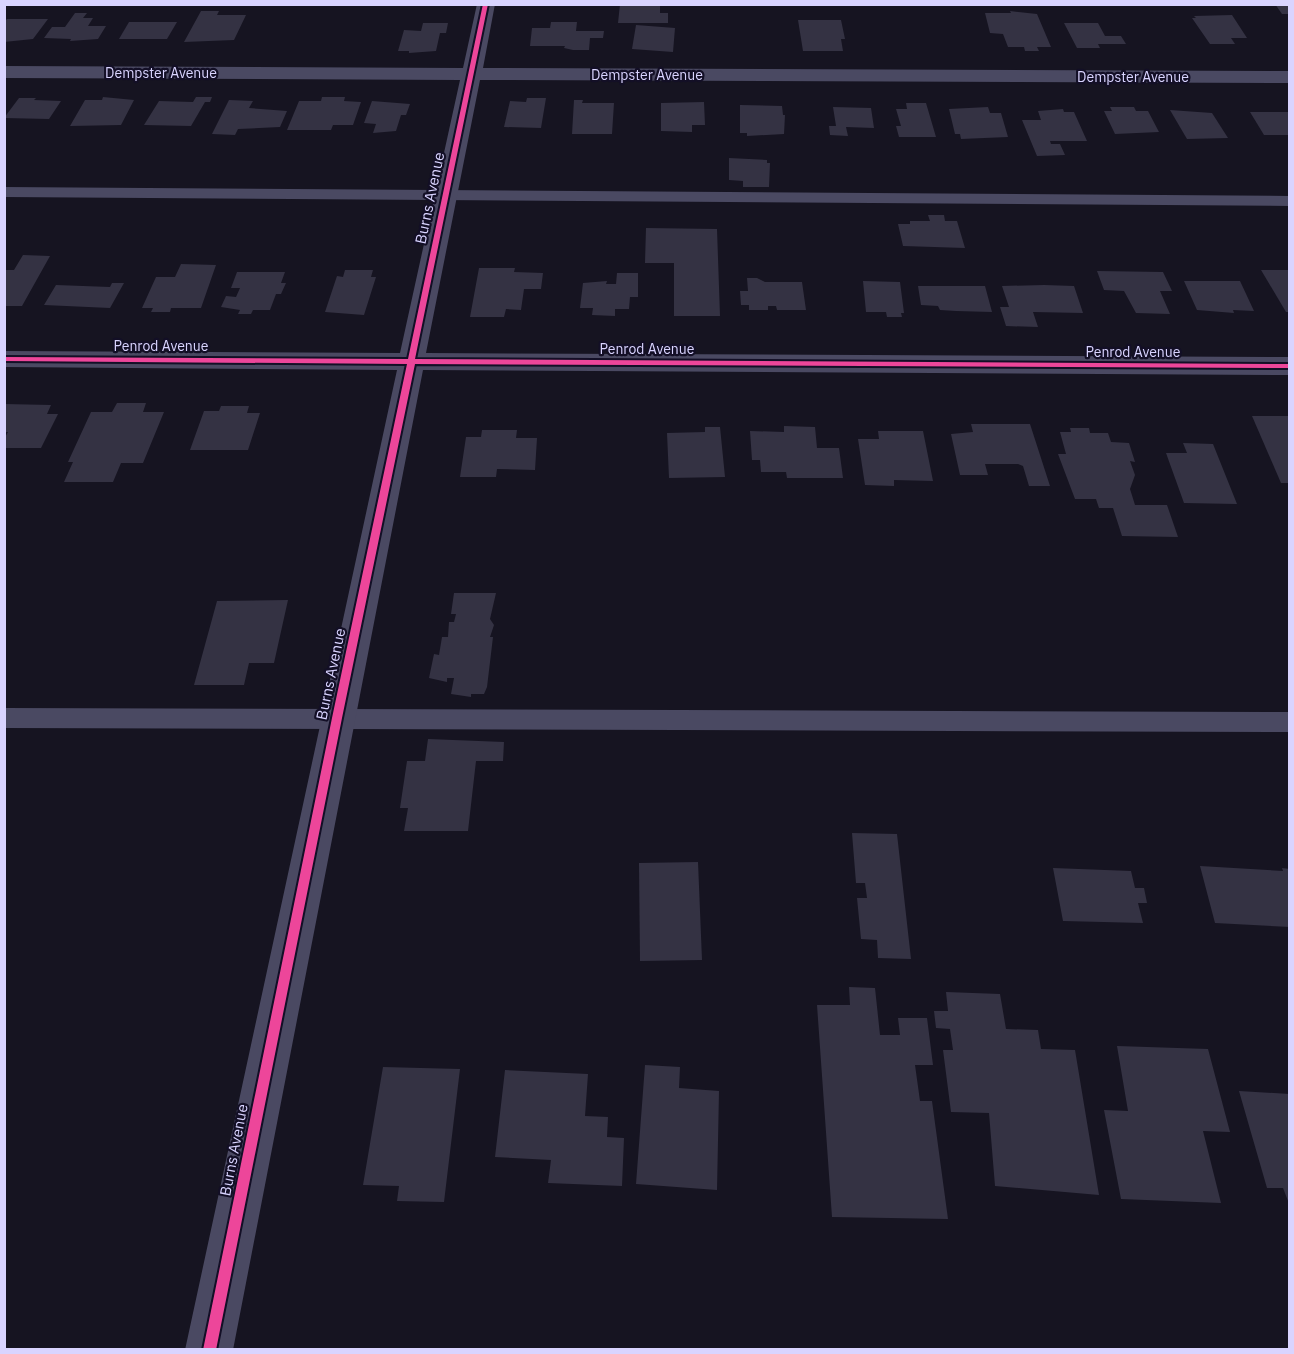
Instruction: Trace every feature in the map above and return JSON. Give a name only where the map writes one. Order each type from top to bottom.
[{"type":"street","name":"Burns Avenue","points":[[209,1350],[337,718],[486,4]]},
{"type":"street","name":"Dempster Avenue","points":[[4,72],[1290,77]]},
{"type":"street","name":"Penrod Avenue","points":[[4,359],[1290,366]]},
{"type":"lane","points":[[4,192],[1290,201]]},
{"type":"lane","points":[[4,718],[1290,722]]},
{"type":"building","points":[[620,4],[660,4],[660,13],[668,13],[668,23],[618,23]]},
{"type":"building","points":[[1275,4],[1290,4],[1290,14],[1282,14]]},
{"type":"building","points":[[201,11],[219,11],[217,15],[246,15],[234,40],[184,42]]},
{"type":"building","points":[[1010,11],[1037,14],[1051,47],[1037,47],[1039,51],[1025,51],[1024,47],[1008,47],[1003,34],[990,33],[985,13],[1011,13]]},
{"type":"building","points":[[75,13],[87,13],[83,18],[93,18],[88,26],[106,26],[98,39],[70,41],[71,39],[44,38],[52,27],[65,27]]},
{"type":"building","points":[[1232,15],[1247,38],[1231,38],[1235,44],[1210,44],[1192,18],[1196,18],[1194,16]]},
{"type":"building","points":[[7,19],[48,19],[33,39],[4,42],[4,22]]},
{"type":"building","points":[[798,20],[841,20],[845,39],[841,39],[843,51],[803,51]]},
{"type":"building","points":[[129,22],[177,22],[167,39],[119,39]]},
{"type":"building","points":[[551,22],[577,22],[576,31],[604,31],[603,38],[590,38],[589,50],[573,50],[564,48],[565,46],[530,46],[532,28],[550,28]]},
{"type":"building","points":[[423,23],[448,23],[446,33],[440,33],[436,51],[409,53],[409,51],[398,51],[404,30],[421,31]]},
{"type":"building","points":[[1064,23],[1098,23],[1105,36],[1121,36],[1126,44],[1098,44],[1100,48],[1077,48]]},
{"type":"building","points":[[636,25],[675,28],[673,52],[632,49]]},
{"type":"building","points":[[103,97],[134,100],[121,125],[70,126],[85,100],[102,100]]},
{"type":"building","points":[[196,97],[212,97],[210,102],[205,102],[191,126],[144,125],[159,101],[193,102]]},
{"type":"building","points":[[322,97],[345,97],[344,101],[361,102],[353,125],[333,125],[331,130],[287,130],[299,101],[321,101]]},
{"type":"building","points":[[19,98],[61,101],[49,119],[4,118]]},
{"type":"building","points":[[527,98],[546,98],[541,128],[504,127],[510,101],[526,102]]},
{"type":"building","points":[[229,100],[253,101],[249,108],[287,111],[280,127],[238,129],[235,135],[212,134]]},
{"type":"building","points":[[574,100],[583,100],[582,103],[614,103],[612,134],[572,134]]},
{"type":"building","points":[[372,101],[410,104],[406,115],[401,115],[396,131],[373,133],[376,124],[364,123]]},
{"type":"building","points":[[704,102],[705,125],[692,125],[692,132],[661,131],[661,103]]},
{"type":"building","points":[[906,103],[926,103],[936,137],[899,137],[896,126],[901,126],[896,109],[907,109]]},
{"type":"building","points":[[740,105],[782,106],[783,115],[785,115],[784,134],[747,136],[747,133],[740,133]]},
{"type":"building","points":[[833,107],[871,108],[874,128],[846,127],[848,136],[830,135],[829,126],[836,126]]},
{"type":"building","points":[[988,107],[990,113],[1001,113],[1008,137],[961,139],[960,134],[955,134],[949,109]]},
{"type":"building","points":[[1110,107],[1134,107],[1136,111],[1148,111],[1159,132],[1115,134],[1104,111],[1112,111]]},
{"type":"building","points":[[1063,109],[1064,112],[1074,112],[1087,141],[1050,141],[1051,144],[1060,144],[1065,155],[1037,156],[1022,120],[1041,120],[1038,111]]},
{"type":"building","points":[[1170,110],[1212,113],[1228,138],[1187,139]]},
{"type":"building","points":[[1250,112],[1290,112],[1290,135],[1264,135]]},
{"type":"building","points":[[729,158],[767,160],[767,163],[770,163],[769,187],[743,187],[743,181],[729,180]]},
{"type":"building","points":[[928,215],[944,215],[945,221],[957,221],[965,248],[903,246],[898,224],[910,224],[910,221],[930,221]]},
{"type":"building","points":[[646,228],[717,229],[720,316],[674,316],[674,263],[645,263]]},
{"type":"building","points":[[23,255],[50,256],[22,306],[4,306],[4,270],[14,270]]},
{"type":"building","points":[[181,264],[216,265],[201,308],[171,308],[170,312],[151,312],[153,308],[142,308],[156,277],[175,277]]},
{"type":"building","points":[[479,268],[515,268],[514,272],[543,273],[541,289],[524,289],[521,310],[506,309],[504,317],[470,317]]},
{"type":"building","points":[[345,270],[373,270],[371,277],[376,277],[364,315],[325,312],[337,276],[343,277]]},
{"type":"building","points":[[1261,270],[1290,270],[1290,312],[1286,312]]},
{"type":"building","points":[[1097,271],[1163,272],[1172,291],[1160,291],[1170,314],[1136,313],[1124,291],[1104,290]]},
{"type":"building","points":[[237,272],[285,272],[281,283],[286,283],[281,294],[276,294],[270,310],[253,310],[251,314],[238,314],[240,310],[221,307],[226,296],[236,297],[240,288],[231,288]]},
{"type":"building","points":[[617,273],[638,273],[638,297],[630,297],[629,309],[615,309],[615,316],[592,315],[593,308],[580,308],[583,283],[607,281],[606,284],[616,284]]},
{"type":"building","points":[[747,278],[757,278],[765,282],[802,282],[806,310],[777,310],[776,306],[768,306],[768,310],[749,310],[749,305],[741,305],[740,291],[748,291]]},
{"type":"building","points":[[863,281],[900,282],[904,313],[901,313],[902,317],[887,317],[886,312],[866,312]]},
{"type":"building","points":[[1184,281],[1240,281],[1254,311],[1233,310],[1234,313],[1197,310]]},
{"type":"building","points":[[112,283],[124,283],[110,308],[44,305],[56,285],[110,287]]},
{"type":"building","points":[[918,286],[985,286],[992,312],[940,310],[938,306],[921,305]]},
{"type":"building","points":[[1002,286],[1074,286],[1083,313],[1033,312],[1038,327],[1006,326],[1000,307],[1009,307]]},
{"type":"building","points":[[117,403],[146,403],[143,412],[164,412],[143,463],[121,463],[113,482],[64,482],[73,462],[68,462],[91,412],[112,412]]},
{"type":"building","points":[[4,404],[51,405],[47,414],[58,414],[41,448],[4,448],[4,439],[8,432],[4,432]]},
{"type":"building","points":[[221,406],[249,406],[247,413],[260,413],[248,450],[190,450],[204,411],[219,411]]},
{"type":"building","points":[[1252,416],[1290,416],[1290,483],[1281,483]]},
{"type":"building","points":[[971,424],[1030,424],[1050,486],[1029,486],[1023,466],[1018,464],[985,464],[988,475],[960,475],[951,434],[973,432]]},
{"type":"building","points":[[784,426],[815,427],[817,448],[839,448],[843,478],[787,478],[786,472],[761,472],[760,460],[752,460],[750,431],[784,432]]},
{"type":"building","points":[[705,427],[720,427],[725,477],[669,478],[667,433],[705,432]]},
{"type":"building","points":[[1070,428],[1089,428],[1090,433],[1108,433],[1111,442],[1129,443],[1135,462],[1130,461],[1135,475],[1130,489],[1135,505],[1167,505],[1178,537],[1122,536],[1113,508],[1099,508],[1096,499],[1075,499],[1058,454],[1066,454],[1060,432],[1071,432]]},
{"type":"building","points":[[482,430],[517,430],[516,438],[537,438],[535,470],[497,469],[496,477],[460,477],[466,437],[481,437]]},
{"type":"building","points":[[878,431],[923,431],[933,481],[894,480],[894,486],[865,485],[858,439],[879,439]]},
{"type":"building","points":[[1183,443],[1213,444],[1237,504],[1184,503],[1166,453],[1187,453]]},
{"type":"building","points":[[454,593],[496,593],[490,619],[494,625],[490,637],[493,637],[487,687],[484,694],[471,694],[471,697],[451,694],[454,678],[447,678],[447,682],[429,678],[434,654],[439,655],[442,637],[448,637],[449,622],[454,622],[456,614],[451,614]]},
{"type":"building","points":[[288,600],[274,663],[249,663],[244,685],[194,685],[217,601]]},
{"type":"building","points":[[428,739],[504,742],[503,761],[476,761],[468,831],[404,831],[408,808],[400,808],[407,761],[425,761]]},
{"type":"building","points":[[852,833],[897,834],[911,959],[878,958],[877,940],[861,939],[857,898],[867,898],[865,883],[856,883]]},
{"type":"building","points":[[698,862],[702,960],[640,961],[639,863]]},
{"type":"building","points":[[1200,866],[1283,871],[1282,868],[1290,869],[1290,927],[1215,923]]},
{"type":"building","points":[[1053,868],[1131,871],[1135,888],[1144,888],[1147,903],[1138,903],[1143,923],[1063,921]]},
{"type":"building","points":[[849,987],[875,988],[880,1035],[900,1035],[898,1018],[927,1018],[933,1065],[915,1065],[920,1101],[932,1101],[948,1219],[832,1217],[817,1005],[850,1005]]},
{"type":"building","points":[[946,992],[1000,994],[1006,1029],[1038,1030],[1041,1049],[1075,1050],[1099,1195],[995,1186],[989,1113],[951,1112],[943,1050],[953,1050],[950,1029],[936,1028],[934,1011],[948,1011]]},
{"type":"building","points":[[1117,1046],[1208,1049],[1230,1132],[1203,1131],[1221,1203],[1121,1199],[1104,1110],[1128,1111]]},
{"type":"building","points":[[645,1065],[680,1067],[679,1088],[719,1091],[717,1190],[636,1184]]},
{"type":"building","points":[[383,1067],[460,1069],[444,1202],[397,1201],[399,1186],[363,1185]]},
{"type":"building","points":[[505,1070],[588,1074],[585,1116],[608,1117],[607,1137],[624,1138],[622,1186],[548,1183],[551,1160],[495,1157]]},
{"type":"building","points":[[1239,1091],[1290,1094],[1290,1206],[1283,1188],[1267,1188]]},
{"type":"cycle path","points":[[209,1350],[337,718],[486,4]]},
{"type":"cycle path","points":[[4,359],[1290,366]]}]
